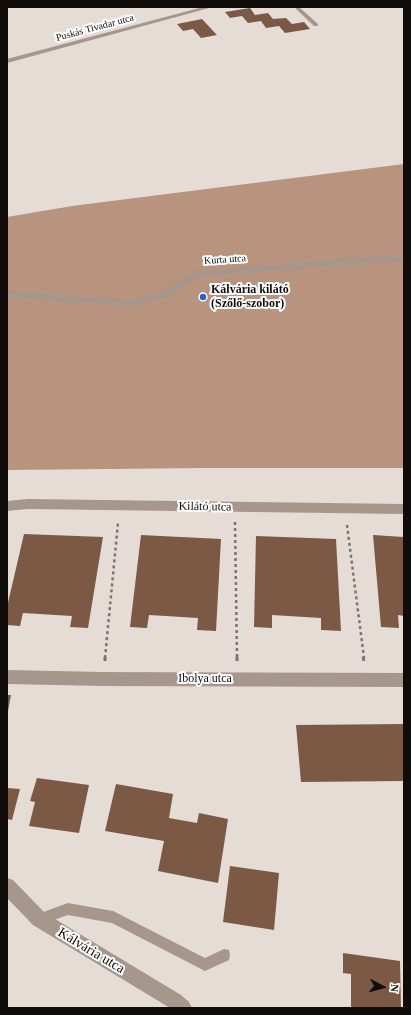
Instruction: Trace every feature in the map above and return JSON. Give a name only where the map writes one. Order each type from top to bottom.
[{"type":"street","name":"Puskás Tivadar utca","points":[[7,61],[210,7]]},
{"type":"street","name":"Kurta utca","points":[[7,294],[129,304],[163,296],[196,274],[404,257]]},
{"type":"street","name":"Kilátó utca","points":[[7,506],[28,504],[235,508],[404,509]]},
{"type":"street","name":"Ibolya utca","points":[[7,676],[103,679],[404,680]]},
{"type":"street","name":"Kálvária utca","points":[[7,886],[39,919],[175,1001],[183,1008]]},
{"type":"lane","points":[[296,7],[316,25]]},
{"type":"lane","points":[[39,919],[68,909],[112,917],[205,965],[224,955]]},
{"type":"path","points":[[103,679],[119,506]]},
{"type":"path","points":[[235,508],[238,679]]},
{"type":"path","points":[[345,509],[367,680]]},
{"type":"shaded area","points":[[404,164],[404,468],[7,470],[7,217],[72,206]]},
{"type":"building","points":[[250,8],[255,15],[268,13],[273,19],[286,18],[292,24],[304,22],[310,29],[285,33],[279,26],[266,28],[261,21],[248,23],[242,16],[230,18],[225,12]]},
{"type":"building","points":[[202,19],[217,35],[201,38],[193,29],[183,31],[177,24]]},
{"type":"building","points":[[24,534],[103,537],[88,628],[70,627],[72,616],[23,613],[20,626],[7,625],[7,607]]},
{"type":"building","points":[[141,535],[221,539],[216,631],[197,630],[198,618],[149,615],[147,628],[130,627]]},
{"type":"building","points":[[373,535],[404,537],[404,616],[398,615],[399,628],[381,627]]},
{"type":"building","points":[[256,536],[336,539],[341,631],[321,630],[321,618],[272,615],[272,628],[254,627]]},
{"type":"building","points":[[7,695],[11,695],[8,711],[7,711]]},
{"type":"building","points":[[404,724],[404,781],[301,782],[296,725]]},
{"type":"building","points":[[37,778],[89,785],[79,833],[29,826],[35,802],[30,801]]},
{"type":"building","points":[[116,784],[173,794],[169,818],[197,823],[199,813],[228,819],[218,883],[158,871],[164,841],[105,831]]},
{"type":"building","points":[[7,788],[20,789],[12,820],[7,819]]},
{"type":"building","points":[[230,866],[279,873],[274,930],[223,922]]},
{"type":"building","points":[[343,953],[400,961],[401,1008],[351,1008],[351,974],[343,973]]},
{"type":"place","name":"Kálvária kilátó (Szőlő-szobor)","points":[[203,297]]}]
